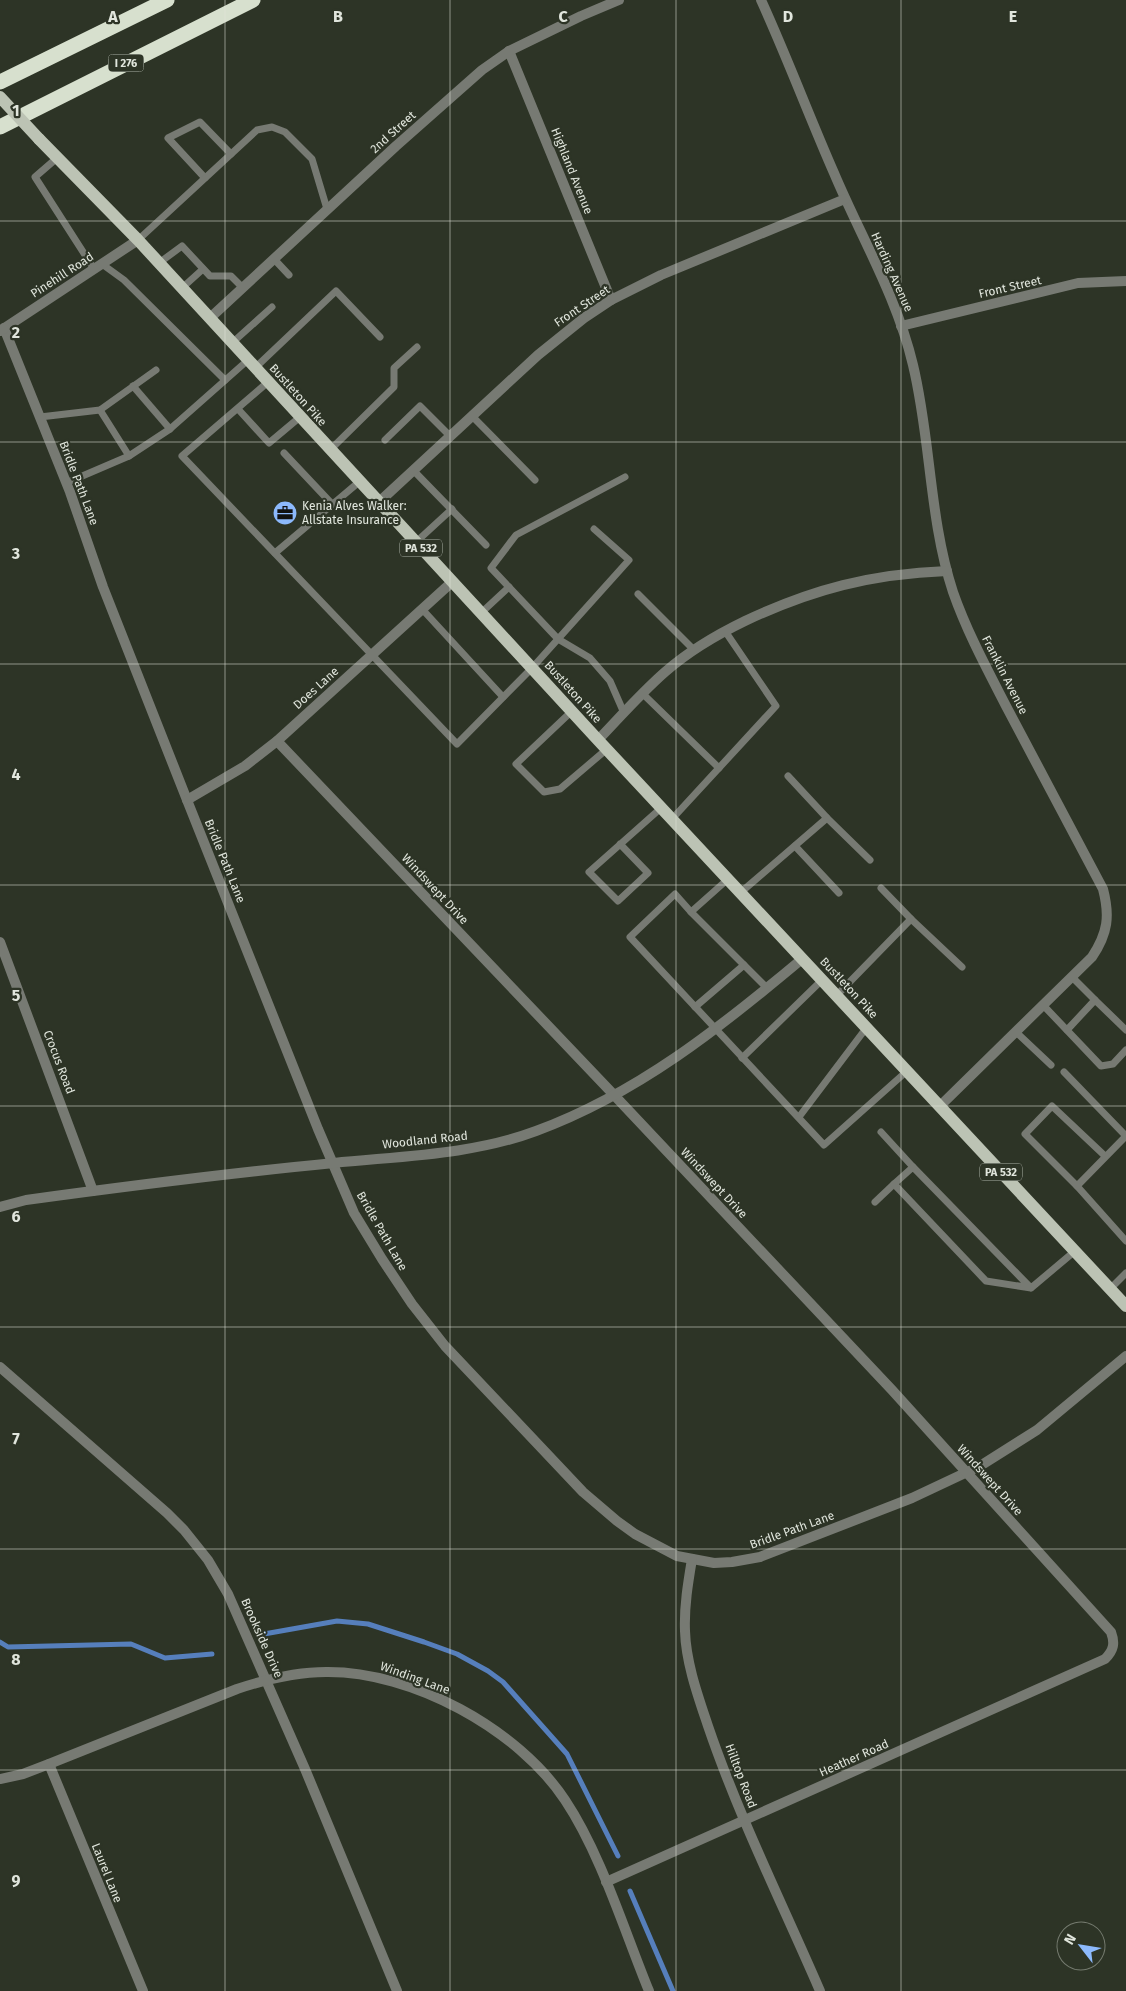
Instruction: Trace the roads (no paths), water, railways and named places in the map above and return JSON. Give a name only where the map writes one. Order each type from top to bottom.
[{"type":"highway","points":[[0,82],[167,0]]},
{"type":"highway","name":"I 276","points":[[0,126],[253,0]]},
{"type":"main road","name":"Bustleton Pike","points":[[0,97],[38,140],[138,240],[378,503],[1126,1306]]},
{"type":"street","name":"2nd Street","points":[[210,318],[482,70],[509,51],[619,0]]},
{"type":"street","name":"Harding Avenue","points":[[761,0],[901,326],[913,364],[922,410],[940,541],[947,571]]},
{"type":"street","name":"Highland Avenue","points":[[509,51],[611,300]]},
{"type":"street","name":"Front Street","points":[[378,503],[560,335],[611,300],[677,268],[846,199]]},
{"type":"street","name":"Pinehill Road","points":[[2,330],[138,240]]},
{"type":"street","name":"Front Street","points":[[901,326],[1078,284],[1126,281]]},
{"type":"street","name":"Bridle Path Lane","points":[[2,330],[40,417],[103,587],[187,800],[354,1213],[412,1304],[452,1353],[583,1492],[635,1534],[660,1548],[692,1560],[732,1562],[760,1557],[912,1498],[994,1458],[1037,1430],[1126,1356]]},
{"type":"street","points":[[602,744],[624,713],[664,672],[694,649],[725,631],[792,600],[851,582],[911,572],[947,571]]},
{"type":"street","name":"Franklin Avenue","points":[[940,1106],[1092,957],[1107,927],[1108,908],[1103,889],[974,644],[959,608],[947,571]]},
{"type":"street","name":"Does Lane","points":[[187,800],[245,766],[277,740],[452,582]]},
{"type":"street","name":"Windswept Drive","points":[[277,740],[892,1390],[1111,1632],[1114,1641],[1111,1653]]},
{"type":"street","name":"Crocus Road","points":[[0,942],[93,1191]]},
{"type":"street","name":"Woodland Road","points":[[0,1207],[26,1200],[93,1191],[459,1150],[535,1131],[614,1094],[658,1069],[716,1029],[802,958]]},
{"type":"street","name":"Brookside Drive","points":[[0,1367],[184,1530],[208,1560],[228,1594],[266,1680],[397,1991]]},
{"type":"street","name":"Hilltop Road","points":[[692,1560],[685,1604],[688,1660],[722,1767],[820,1991]]},
{"type":"street","name":"Heather Road","points":[[606,1882],[1105,1659],[1111,1653]]},
{"type":"street","name":"Winding Lane","points":[[0,1779],[23,1774],[237,1688],[266,1680],[290,1674],[326,1672],[381,1677],[425,1692],[471,1716],[514,1746],[552,1781],[579,1822],[606,1882],[648,1991]]},
{"type":"street","name":"Laurel Lane","points":[[49,1764],[143,1991]]},
{"type":"lane","points":[[205,178],[168,138],[200,122],[231,154]]},
{"type":"lane","points":[[138,240],[257,130],[272,127],[286,132],[312,159],[327,210]]},
{"type":"lane","points":[[57,158],[35,176],[98,266],[124,280],[225,380]]},
{"type":"lane","points":[[159,263],[182,246],[210,276],[231,276],[243,288]]},
{"type":"lane","points":[[274,259],[288,275]]},
{"type":"lane","points":[[182,288],[203,269]]},
{"type":"lane","points":[[66,483],[129,456],[170,429],[225,380],[252,364],[336,291],[380,337]]},
{"type":"lane","points":[[232,343],[272,307]]},
{"type":"lane","points":[[330,450],[394,387],[394,368],[417,347]]},
{"type":"lane","points":[[40,417],[100,410],[156,370]]},
{"type":"lane","points":[[268,382],[182,456],[457,744],[532,668],[629,560],[594,529]]},
{"type":"lane","points":[[133,386],[170,429]]},
{"type":"lane","points":[[385,440],[420,406],[450,436]]},
{"type":"lane","points":[[238,408],[269,443],[300,417]]},
{"type":"lane","points":[[100,410],[129,456]]},
{"type":"lane","points":[[472,416],[535,480]]},
{"type":"lane","points":[[284,453],[332,504]]},
{"type":"lane","points":[[413,470],[486,545]]},
{"type":"lane","points":[[624,713],[610,681],[590,658],[558,639],[491,568],[516,535],[625,477]]},
{"type":"lane","points":[[275,553],[360,482]]},
{"type":"lane","points":[[416,543],[452,510]]},
{"type":"lane","points":[[481,613],[510,587]]},
{"type":"lane","points":[[638,594],[694,649]]},
{"type":"lane","points":[[422,609],[503,697]]},
{"type":"lane","points":[[672,819],[776,706],[725,631]]},
{"type":"lane","points":[[643,694],[719,768]]},
{"type":"lane","points":[[572,711],[516,764],[544,792],[560,789],[602,744]]},
{"type":"lane","points":[[788,776],[870,860]]},
{"type":"lane","points":[[620,844],[648,873],[618,901],[589,872],[620,844],[661,808]]},
{"type":"lane","points":[[740,893],[827,818]]},
{"type":"lane","points":[[795,846],[839,893]]},
{"type":"lane","points":[[691,912],[728,879]]},
{"type":"lane","points":[[881,888],[962,967]]},
{"type":"lane","points":[[767,988],[675,894],[630,937],[824,1145],[907,1071]]},
{"type":"lane","points":[[837,995],[911,919]]},
{"type":"lane","points":[[695,1007],[744,965]]},
{"type":"lane","points":[[1072,977],[1126,1030]]},
{"type":"lane","points":[[742,1058],[822,980]]},
{"type":"lane","points":[[1067,1030],[1095,1000]]},
{"type":"lane","points":[[1043,1005],[1101,1066],[1113,1064],[1126,1050]]},
{"type":"lane","points":[[799,1118],[867,1027]]},
{"type":"lane","points":[[1016,1032],[1051,1065]]},
{"type":"lane","points":[[1064,1072],[1126,1136],[1077,1186]]},
{"type":"lane","points":[[1105,1156],[1052,1106],[1025,1134],[1077,1186],[1126,1241]]},
{"type":"lane","points":[[881,1132],[1031,1288]]},
{"type":"lane","points":[[875,1202],[913,1167]]},
{"type":"lane","points":[[894,1184],[986,1281],[1031,1288],[1075,1251]]},
{"type":"lane","points":[[1110,1288],[1126,1273]]},
{"type":"waterway","points":[[264,1634],[337,1621],[368,1624],[457,1654],[488,1671],[503,1682],[567,1754],[618,1856]]},
{"type":"waterway","points":[[0,1642],[8,1647],[131,1644],[165,1658],[212,1654]]},
{"type":"waterway","points":[[630,1891],[673,1991]]},
{"type":"place","name":"Kenia Alves Walker: Allstate Insurance","points":[[285,513]]}]
